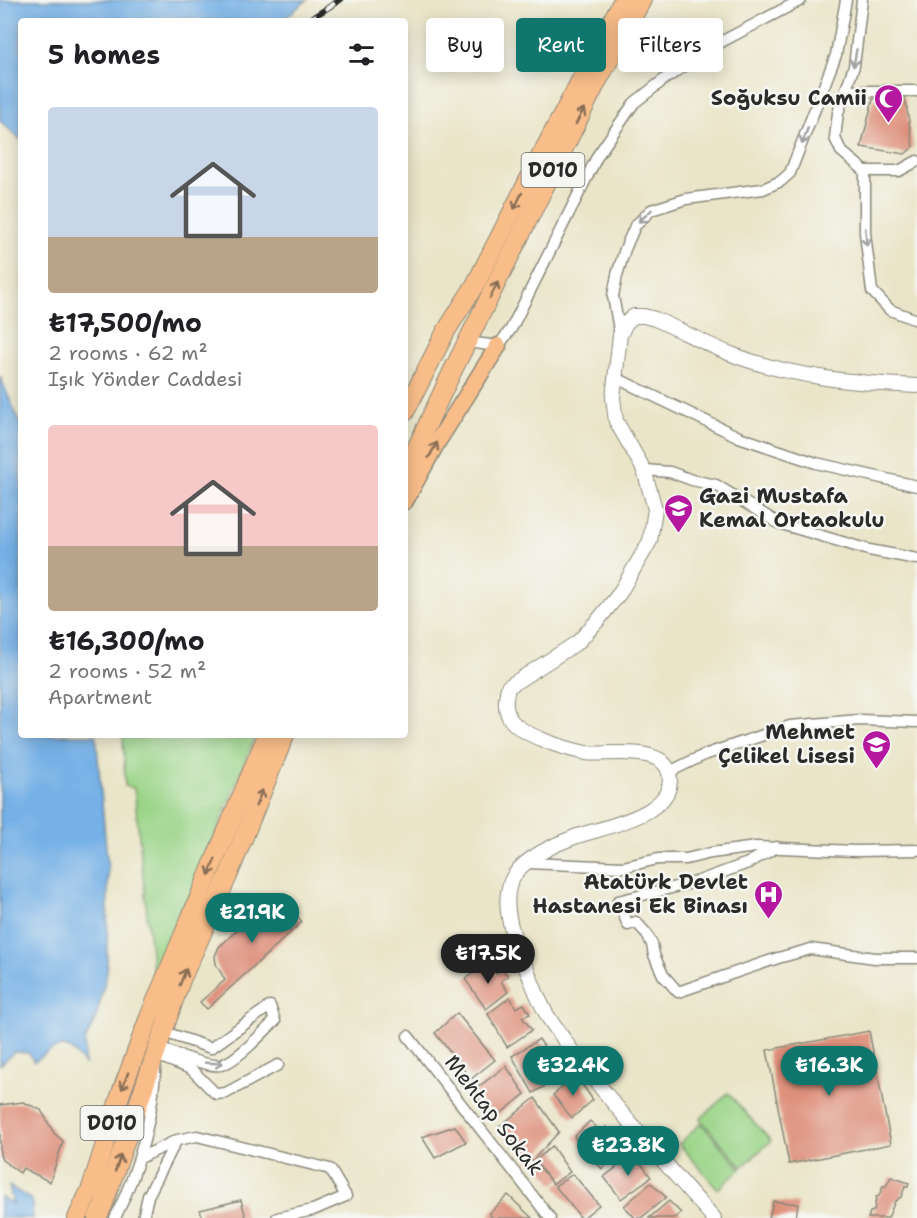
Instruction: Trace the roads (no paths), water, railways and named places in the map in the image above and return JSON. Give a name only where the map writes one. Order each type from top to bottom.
[{"type":"highway","name":"D010","points":[[408,406],[446,332],[475,285],[623,0]]},
{"type":"highway","name":"D010","points":[[408,466],[596,84],[642,0]]},
{"type":"highway","points":[[446,332],[467,342]]},
{"type":"highway","points":[[434,355],[456,365]]},
{"type":"highway","name":"D010","points":[[97,1218],[103,1206],[153,1036],[199,900],[246,780],[266,738]]},
{"type":"highway","name":"D010","points":[[77,1218],[91,1188],[121,1093],[182,980],[228,876],[284,738]]},
{"type":"main road","points":[[456,365],[474,366],[495,349]]},
{"type":"main road","points":[[408,495],[436,444],[495,349]]},
{"type":"street","points":[[467,342],[495,349],[512,329],[598,155],[634,103],[712,47],[801,0]]},
{"type":"street","points":[[714,1218],[593,1081],[547,1015],[512,933],[508,914],[509,892],[515,874],[527,863],[552,846],[640,816],[663,799],[669,787],[669,772],[663,762],[646,755],[622,752],[588,753],[550,743],[525,732],[509,719],[505,701],[508,687],[578,642],[600,619],[630,579],[650,541],[655,508],[644,470],[616,421],[613,398],[620,335],[613,296],[625,249],[635,226],[651,210],[686,199],[763,189],[781,181],[790,173],[836,55],[846,0]]},
{"type":"street","points":[[862,0],[854,66],[838,113],[835,138],[841,152],[866,171],[899,171],[917,161]]},
{"type":"street","points":[[846,91],[917,91]]},
{"type":"street","points":[[866,171],[865,233],[872,291],[890,310],[917,320]]},
{"type":"street","points":[[620,335],[626,323],[634,316],[644,316],[688,332],[732,354],[782,369],[859,384],[917,386]]},
{"type":"street","points":[[614,377],[739,437],[816,463],[917,486]]},
{"type":"street","points":[[644,470],[670,472],[716,485],[778,523],[869,550],[917,559]]},
{"type":"street","points":[[669,772],[704,755],[790,726],[859,720],[917,722]]},
{"type":"street","points":[[527,863],[623,867],[658,859],[686,859],[756,847],[856,851],[917,850]]},
{"type":"street","points":[[777,847],[748,863],[696,882],[618,901],[628,925],[636,922],[646,933],[663,975],[678,992],[811,949],[875,958],[917,958]]},
{"type":"street","points":[[270,1006],[275,1021],[231,1060],[221,1065],[211,1065],[153,1036],[211,1048],[270,1006]]},
{"type":"street","points":[[153,1036],[216,1094],[226,1093],[278,1065]]},
{"type":"street","points":[[115,1218],[140,1158],[151,1117],[155,1090],[153,1036]]},
{"type":"street","name":"Mehtap Sokak","points":[[408,1036],[550,1218]]},
{"type":"street","points":[[140,1158],[177,1140],[197,1136],[208,1138],[330,1169],[346,1196],[314,1210],[277,1218]]},
{"type":"street","points":[[143,1218],[148,1196],[177,1140]]},
{"type":"water","points":[[0,0],[307,0],[285,18],[18,18],[18,137],[0,121]]},
{"type":"water","points":[[0,376],[18,419],[18,738],[96,738],[108,870],[107,972],[96,1018],[85,1041],[84,1064],[70,1049],[60,1047],[51,1050],[34,1062],[29,1053],[14,1052],[0,1065]]},
{"type":"water","points":[[9,1186],[32,1200],[33,1218],[0,1218],[0,1197],[13,1204]]},
{"type":"railway","points":[[312,18],[340,0]]},
{"type":"place","name":"Soğuksu Camii","points":[[888,124]]},
{"type":"place","name":"Gazi Mustafa Kemal Ortaokulu","points":[[678,534]]},
{"type":"place","name":"Mehmet Çelikel Lisesi","points":[[876,770]]},
{"type":"place","name":"Atatürk Devlet Hastanesi Ek Binası","points":[[769,920]]}]
